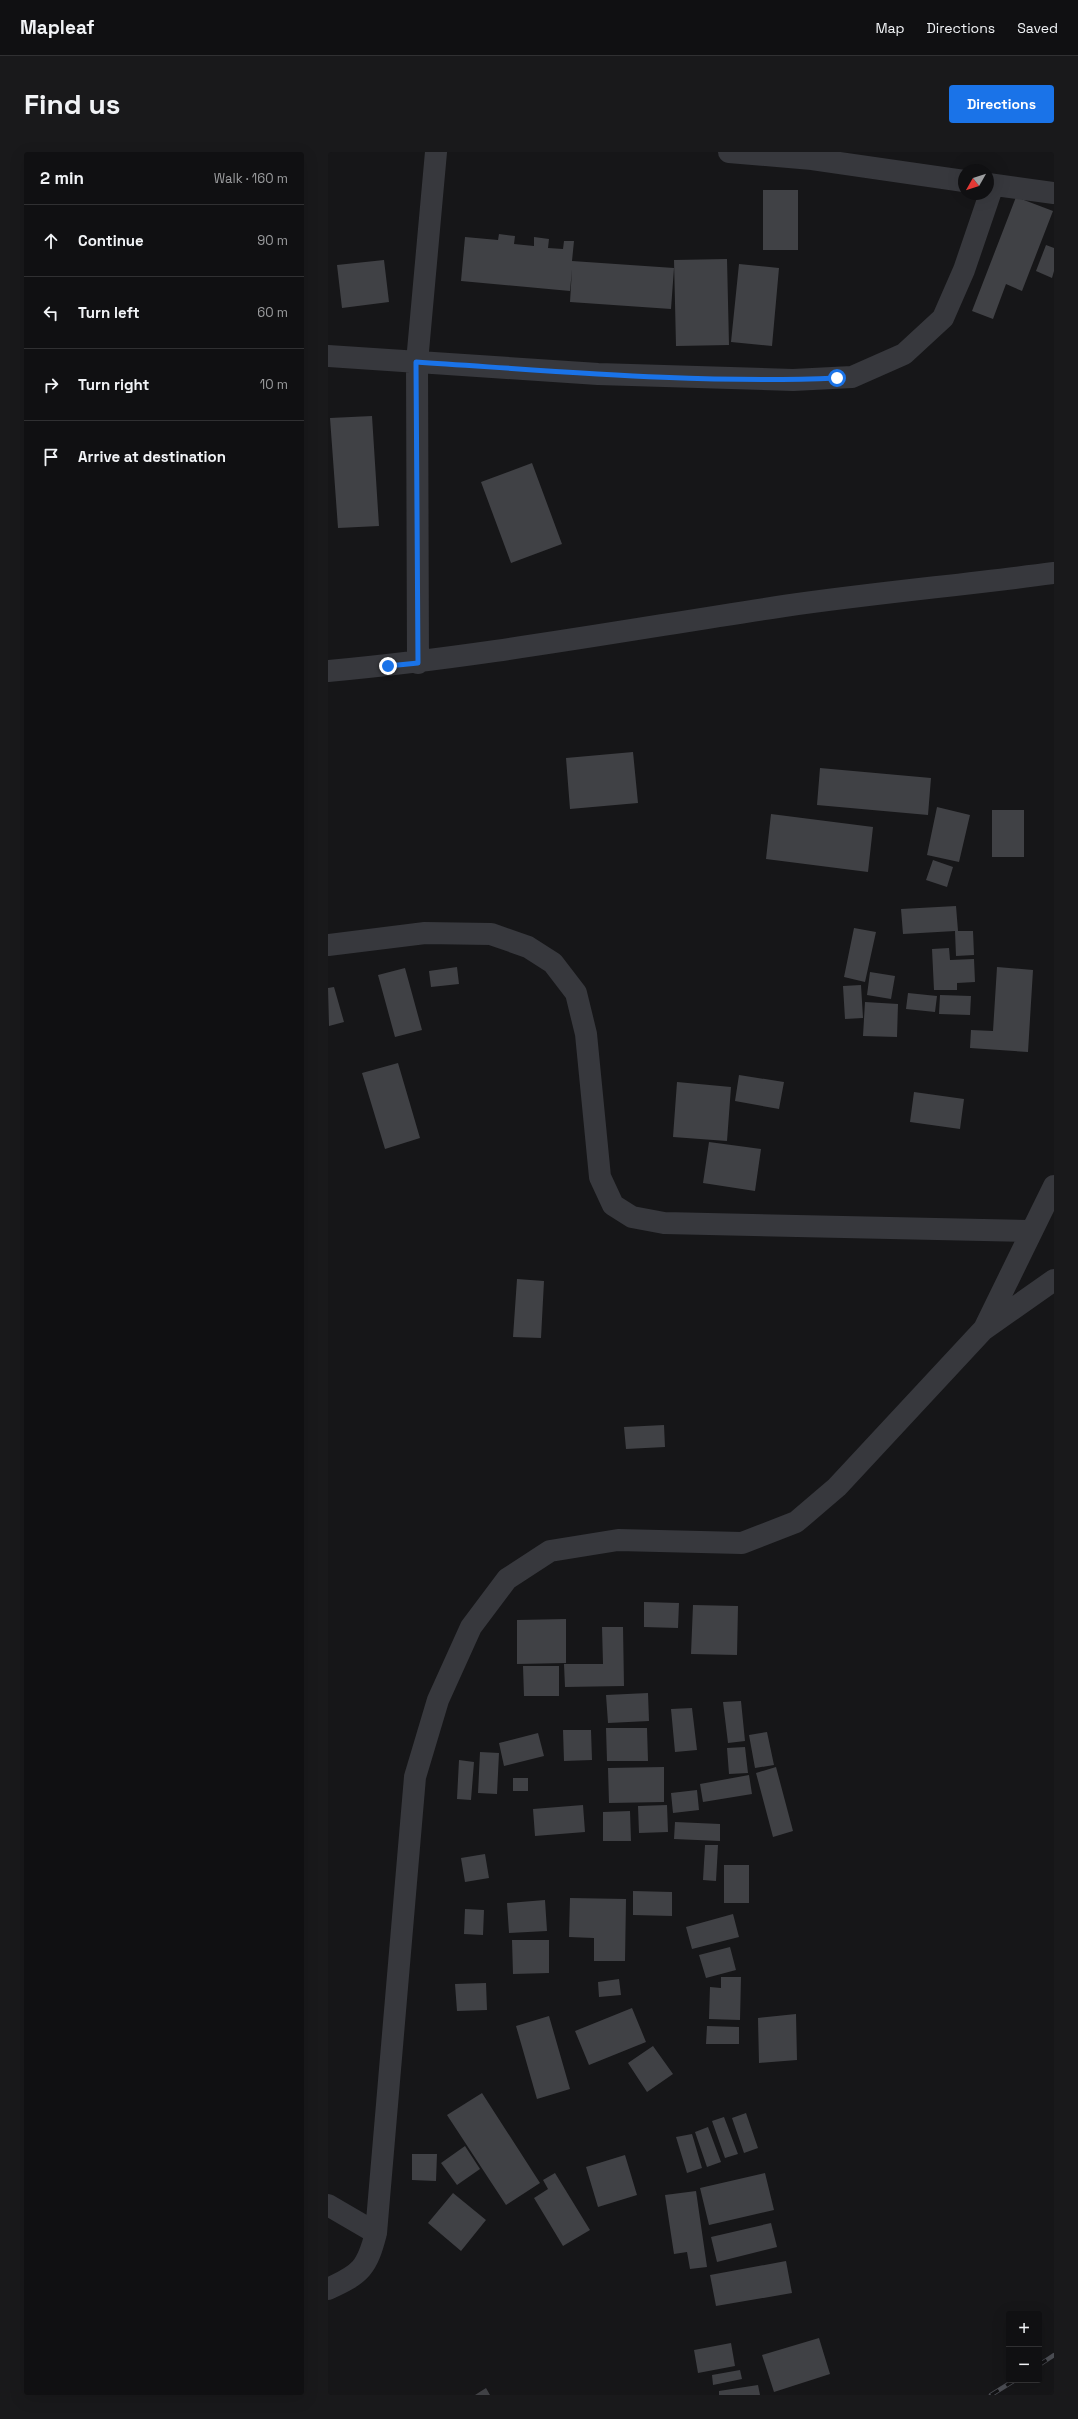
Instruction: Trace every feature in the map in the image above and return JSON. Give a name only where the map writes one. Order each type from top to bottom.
[{"type":"street","points":[[418,663],[416,362],[436,152]]},
{"type":"street","points":[[729,152],[812,159],[958,180]]},
{"type":"street","points":[[994,185],[1054,193]]},
{"type":"street","points":[[328,356],[606,374],[793,380],[852,377],[904,354],[943,318],[964,270],[986,200]]},
{"type":"street","points":[[328,671],[418,663],[614,634],[785,606],[1054,572]]},
{"type":"street","points":[[328,945],[425,933],[491,934],[528,947],[553,963],[576,993],[586,1034],[600,1177],[613,1205],[632,1217],[664,1223],[1030,1231]]},
{"type":"street","points":[[984,1330],[1030,1231],[1054,1186]]},
{"type":"street","points":[[328,2289],[353,2277],[362,2269],[370,2258],[376,2233],[415,1777],[438,1700],[471,1627],[507,1579],[550,1551],[618,1540],[742,1543],[796,1522],[837,1487],[984,1330],[1054,1280]]},
{"type":"street","points":[[328,2205],[376,2233]]},
{"type":"building","points":[[763,190],[798,190],[798,250],[763,250]]},
{"type":"building","points":[[1016,197],[1053,211],[1022,291],[1006,284],[993,319],[972,311]]},
{"type":"building","points":[[499,234],[515,236],[514,244],[534,246],[534,237],[549,239],[548,248],[563,249],[564,241],[574,241],[572,261],[674,268],[671,309],[570,302],[572,269],[570,291],[461,281],[465,237],[498,240]]},
{"type":"building","points":[[1046,245],[1054,248],[1054,271],[1052,278],[1036,271]]},
{"type":"building","points":[[727,259],[729,345],[676,346],[674,260]]},
{"type":"building","points":[[384,260],[389,302],[342,308],[337,265]]},
{"type":"building","points":[[739,264],[779,268],[772,346],[731,342]]},
{"type":"building","points":[[372,416],[379,526],[338,528],[330,418]]},
{"type":"building","points":[[532,463],[562,544],[511,563],[481,482]]},
{"type":"building","points":[[633,752],[638,803],[570,809],[566,758]]},
{"type":"building","points":[[820,768],[931,778],[928,815],[817,805]]},
{"type":"building","points":[[937,807],[970,815],[959,862],[927,855]]},
{"type":"building","points":[[992,810],[1024,810],[1024,857],[992,857]]},
{"type":"building","points":[[771,814],[873,827],[868,872],[766,859]]},
{"type":"building","points":[[933,860],[953,867],[947,887],[926,880]]},
{"type":"building","points":[[956,906],[958,931],[973,931],[974,955],[956,956],[955,931],[903,934],[901,909]]},
{"type":"building","points":[[854,928],[876,932],[865,982],[844,977]]},
{"type":"building","points":[[949,948],[950,960],[974,959],[975,982],[957,983],[957,990],[934,990],[932,949]]},
{"type":"building","points":[[457,967],[459,984],[431,987],[429,971]]},
{"type":"building","points":[[997,967],[1033,970],[1028,1052],[970,1048],[971,1030],[993,1031]]},
{"type":"building","points":[[405,968],[422,1030],[395,1037],[378,975]]},
{"type":"building","points":[[870,972],[895,976],[891,999],[867,995]]},
{"type":"building","points":[[861,985],[863,1018],[845,1019],[843,986]]},
{"type":"building","points":[[334,987],[344,1022],[329,1026],[328,988]]},
{"type":"building","points":[[908,993],[937,996],[935,1012],[906,1009]]},
{"type":"building","points":[[940,995],[971,996],[970,1015],[939,1014]]},
{"type":"building","points":[[865,1002],[898,1004],[897,1037],[863,1036]]},
{"type":"building","points":[[398,1063],[420,1138],[385,1149],[362,1073]]},
{"type":"building","points":[[739,1075],[784,1082],[779,1109],[735,1101]]},
{"type":"building","points":[[677,1082],[731,1087],[727,1141],[673,1137]]},
{"type":"building","points":[[914,1092],[964,1099],[960,1129],[910,1122]]},
{"type":"building","points":[[709,1142],[761,1149],[755,1191],[703,1183]]},
{"type":"building","points":[[517,1279],[544,1281],[541,1338],[513,1337]]},
{"type":"building","points":[[664,1425],[665,1447],[626,1449],[624,1427]]},
{"type":"building","points":[[644,1602],[679,1603],[678,1628],[644,1627]]},
{"type":"building","points":[[693,1605],[738,1606],[737,1655],[691,1654]]},
{"type":"building","points":[[566,1619],[566,1663],[517,1664],[517,1620]]},
{"type":"building","points":[[602,1627],[623,1627],[624,1686],[565,1687],[564,1664],[603,1664]]},
{"type":"building","points":[[523,1666],[559,1666],[559,1696],[524,1696]]},
{"type":"building","points":[[648,1693],[649,1721],[608,1723],[606,1695]]},
{"type":"building","points":[[741,1701],[745,1741],[728,1743],[723,1702]]},
{"type":"building","points":[[692,1708],[697,1750],[675,1752],[671,1709]]},
{"type":"building","points":[[606,1728],[647,1728],[648,1761],[607,1761]]},
{"type":"building","points":[[563,1730],[591,1730],[592,1760],[564,1761]]},
{"type":"building","points":[[767,1732],[774,1765],[755,1768],[749,1735]]},
{"type":"building","points":[[538,1733],[544,1756],[504,1766],[499,1743]]},
{"type":"building","points":[[745,1747],[748,1773],[729,1774],[727,1748]]},
{"type":"building","points":[[480,1752],[499,1753],[497,1794],[478,1793]]},
{"type":"building","points":[[459,1760],[474,1762],[471,1800],[457,1799]]},
{"type":"building","points":[[664,1767],[664,1802],[609,1803],[608,1768]]},
{"type":"building","points":[[776,1767],[793,1831],[773,1837],[756,1773]]},
{"type":"building","points":[[749,1775],[752,1794],[703,1802],[700,1784]]},
{"type":"building","points":[[513,1778],[528,1778],[528,1791],[513,1791]]},
{"type":"building","points":[[697,1790],[699,1810],[673,1813],[671,1793]]},
{"type":"building","points":[[583,1805],[585,1832],[535,1836],[533,1809]]},
{"type":"building","points":[[667,1805],[668,1832],[639,1833],[638,1806]]},
{"type":"building","points":[[630,1811],[631,1841],[603,1841],[603,1812]]},
{"type":"building","points":[[675,1822],[720,1824],[720,1841],[674,1839]]},
{"type":"building","points":[[705,1845],[718,1845],[716,1881],[703,1880]]},
{"type":"building","points":[[485,1854],[489,1878],[465,1882],[461,1858]]},
{"type":"building","points":[[724,1865],[749,1865],[749,1903],[724,1903]]},
{"type":"building","points":[[633,1891],[672,1892],[672,1916],[633,1915]]},
{"type":"building","points":[[570,1898],[626,1899],[625,1961],[594,1961],[594,1938],[569,1937]]},
{"type":"building","points":[[545,1900],[547,1931],[509,1933],[507,1903]]},
{"type":"building","points":[[465,1909],[484,1910],[483,1935],[464,1934]]},
{"type":"building","points":[[733,1914],[739,1937],[692,1949],[686,1927]]},
{"type":"building","points":[[512,1940],[549,1940],[549,1973],[513,1974]]},
{"type":"building","points":[[730,1947],[736,1970],[706,1978],[699,1955]]},
{"type":"building","points":[[721,1977],[741,1977],[740,2020],[709,2019],[710,1987],[721,1988]]},
{"type":"building","points":[[619,1979],[621,1995],[599,1997],[598,1982]]},
{"type":"building","points":[[486,1983],[487,2010],[457,2011],[455,1984]]},
{"type":"building","points":[[632,2008],[646,2042],[589,2065],[575,2031]]},
{"type":"building","points":[[796,2014],[797,2060],[759,2063],[758,2018]]},
{"type":"building","points":[[549,2016],[570,2089],[537,2099],[516,2026]]},
{"type":"building","points":[[707,2026],[739,2027],[739,2044],[706,2044]]},
{"type":"building","points":[[653,2046],[673,2074],[647,2092],[628,2063]]},
{"type":"building","points":[[482,2093],[540,2183],[506,2205],[447,2115]]},
{"type":"building","points":[[746,2113],[758,2148],[744,2153],[732,2118]]},
{"type":"building","points":[[724,2117],[738,2154],[725,2158],[712,2121]]},
{"type":"building","points":[[708,2127],[721,2162],[707,2167],[695,2132]]},
{"type":"building","points":[[692,2134],[702,2168],[687,2173],[676,2137]]},
{"type":"building","points":[[465,2146],[480,2169],[457,2185],[441,2163]]},
{"type":"building","points":[[412,2154],[437,2154],[436,2181],[412,2180]]},
{"type":"building","points":[[625,2155],[637,2195],[598,2207],[586,2167]]},
{"type":"building","points":[[555,2173],[590,2230],[563,2246],[534,2198],[548,2189],[543,2180]]},
{"type":"building","points":[[765,2173],[774,2210],[709,2225],[700,2188]]},
{"type":"building","points":[[696,2191],[707,2267],[690,2269],[687,2252],[674,2254],[665,2195]]},
{"type":"building","points":[[453,2193],[486,2220],[461,2251],[428,2223]]},
{"type":"building","points":[[771,2223],[777,2247],[717,2262],[711,2237]]},
{"type":"building","points":[[786,2261],[792,2293],[716,2306],[710,2275]]},
{"type":"building","points":[[819,2338],[830,2374],[774,2392],[762,2355]]},
{"type":"building","points":[[731,2343],[735,2366],[698,2373],[694,2350]]},
{"type":"building","points":[[740,2370],[742,2379],[713,2385],[712,2375]]},
{"type":"building","points":[[758,2385],[760,2395],[719,2395],[719,2391]]},
{"type":"building","points":[[486,2388],[490,2395],[475,2395]]},
{"type":"railway","points":[[1042,2363],[1054,2355]]},
{"type":"railway","points":[[991,2395],[1010,2383]]},
{"type":"route","points":[[388,666],[418,663],[416,362],[598,374],[793,380],[837,378]]}]
